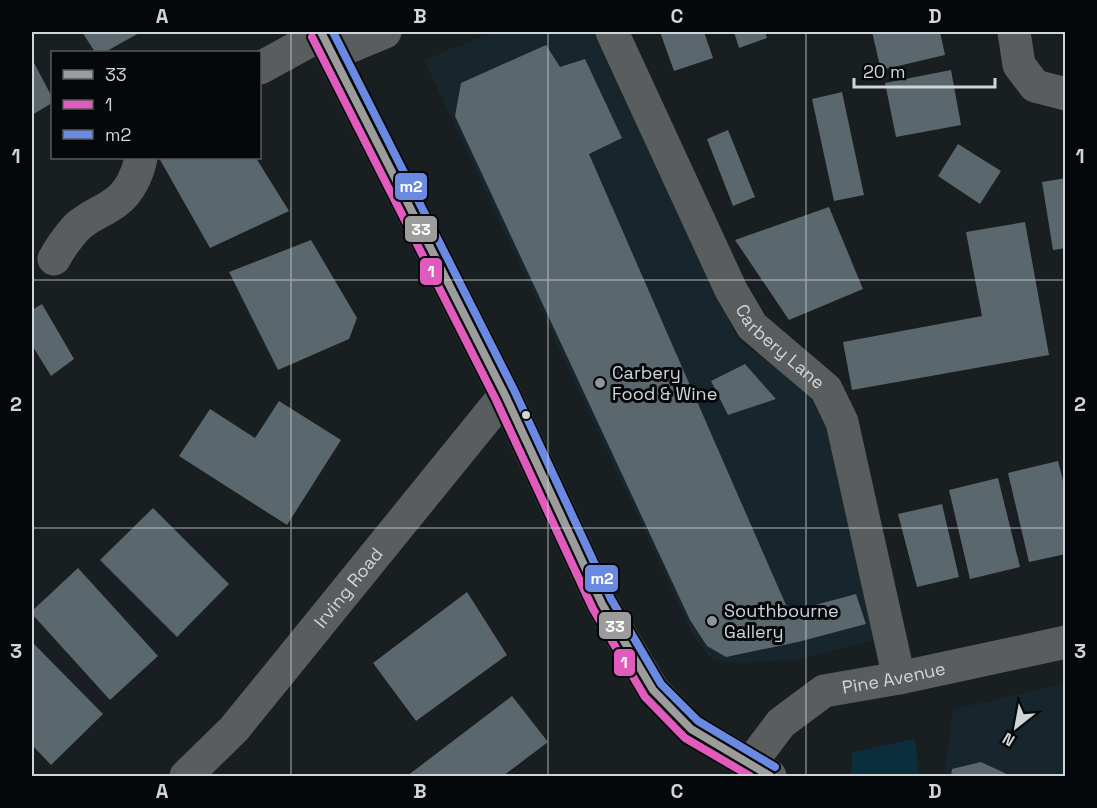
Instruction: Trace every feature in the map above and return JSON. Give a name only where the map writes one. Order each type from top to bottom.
[{"type":"main road","points":[[325,40],[505,395],[602,604],[653,690],[691,729],[756,772]]},
{"type":"street","points":[[261,68],[325,40],[385,32]]},
{"type":"street","name":"Carbery Lane","points":[[612,32],[730,291],[752,326],[825,389],[842,422],[899,678]]},
{"type":"street","points":[[1014,32],[1018,65],[1035,86],[1065,94]]},
{"type":"street","points":[[54,259],[77,227],[94,213],[117,202],[139,170],[141,159]]},
{"type":"street","name":"Irving Road","points":[[186,777],[234,729],[505,395]]},
{"type":"street","name":"Pine Avenue","points":[[756,772],[780,723],[824,691],[899,678],[1065,642]]},
{"type":"shaded area","points":[[492,32],[593,32],[738,340],[780,371],[810,398],[839,443],[879,639],[796,660],[734,663],[712,659],[694,637],[424,60]]},
{"type":"shaded area","points":[[1065,683],[1065,776],[944,776],[953,709]]},
{"type":"shaded area","points":[[915,739],[919,776],[851,776],[852,752]]},
{"type":"building","points":[[82,32],[141,32],[107,51],[94,51]]},
{"type":"building","points":[[660,32],[704,32],[713,58],[674,71]]},
{"type":"building","points":[[734,32],[765,32],[767,38],[739,48]]},
{"type":"building","points":[[872,32],[940,32],[945,55],[881,70]]},
{"type":"building","points":[[546,45],[560,67],[585,59],[622,138],[589,154],[789,612],[856,594],[866,624],[798,642],[726,657],[707,646],[690,620],[455,116],[461,83]]},
{"type":"building","points":[[32,59],[51,95],[51,104],[32,115]]},
{"type":"building","points":[[951,70],[961,125],[896,137],[885,83]]},
{"type":"building","points":[[842,92],[864,195],[834,201],[812,99]]},
{"type":"building","points":[[728,130],[755,197],[733,206],[707,139]]},
{"type":"building","points":[[958,144],[1001,171],[980,204],[938,176]]},
{"type":"building","points":[[160,159],[257,159],[289,211],[210,248]]},
{"type":"building","points":[[1066,178],[1066,248],[1053,250],[1042,182]]},
{"type":"building","points":[[829,207],[863,289],[789,320],[735,240]]},
{"type":"building","points":[[1025,222],[1049,355],[852,390],[843,342],[982,316],[966,232]]},
{"type":"building","points":[[311,240],[357,318],[349,339],[278,370],[229,272]]},
{"type":"building","points":[[42,304],[74,359],[51,376],[32,345],[32,310]]},
{"type":"building","points":[[745,364],[776,399],[728,415],[711,381]]},
{"type":"building","points":[[279,401],[341,440],[287,525],[179,456],[210,409],[255,438]]},
{"type":"building","points":[[1058,461],[1066,492],[1066,554],[1029,562],[1008,473]]},
{"type":"building","points":[[998,478],[1020,567],[970,579],[949,490]]},
{"type":"building","points":[[942,504],[959,577],[917,587],[898,514]]},
{"type":"building","points":[[153,508],[229,584],[177,637],[100,560]]},
{"type":"building","points":[[78,568],[158,656],[110,700],[32,614],[32,611]]},
{"type":"building","points":[[467,592],[507,655],[416,721],[373,663]]},
{"type":"building","points":[[34,644],[103,714],[51,765],[32,745],[32,646]]},
{"type":"building","points":[[512,696],[548,742],[503,776],[407,776]]},
{"type":"building","points":[[981,762],[1011,776],[951,776],[952,769]]},
{"type":"transit line","name":"33","points":[[321,32],[505,395],[602,604],[653,690],[691,729],[770,776]]},
{"type":"transit line","name":"m2","points":[[333,32],[514,390],[611,599],[661,684],[698,721],[775,767]]},
{"type":"transit line","name":"1","points":[[312,37],[496,400],[593,609],[645,697],[685,738],[750,776]]},
{"type":"place","name":"Carbery Food & Wine","points":[[600,383]]},
{"type":"place","name":"Southbourne Gallery","points":[[712,621]]}]
